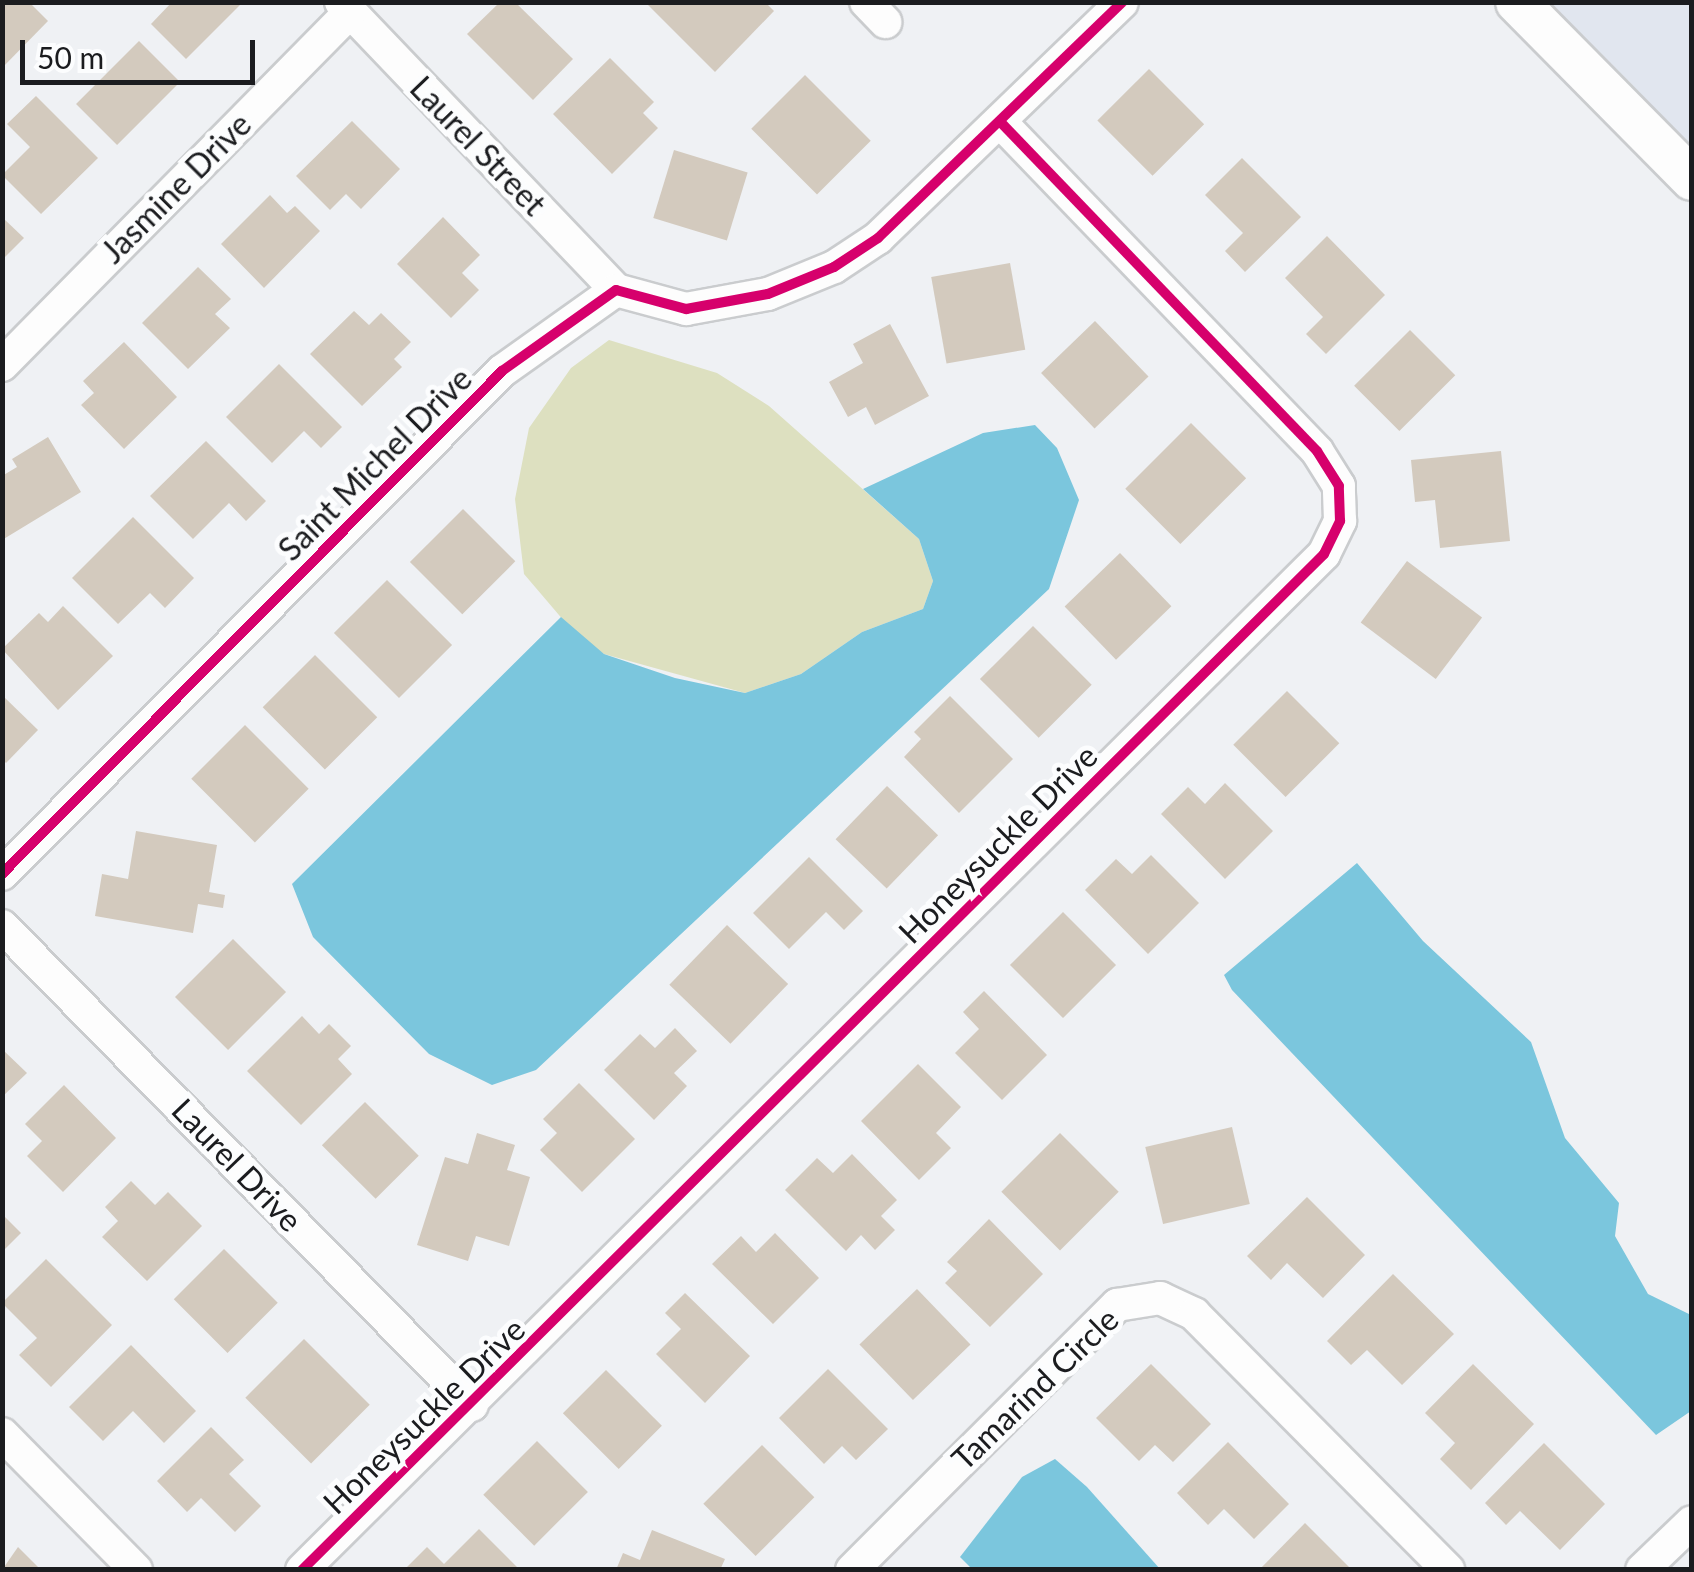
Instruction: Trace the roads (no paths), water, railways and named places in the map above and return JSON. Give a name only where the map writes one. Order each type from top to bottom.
[{"type":"street","points":[[616,290],[686,308],[768,294],[834,267],[878,238],[1122,2]]},
{"type":"street","points":[[1517,2],[1692,179]]},
{"type":"street","name":"Laurel Street","points":[[346,7],[616,290]]},
{"type":"street","name":"Jasmine Drive","points":[[2,365],[346,7]]},
{"type":"street","name":"Honeysuckle Drive","points":[[302,1570],[1324,554],[1340,521],[1339,486],[1318,451],[1001,123]]},
{"type":"street","name":"Saint Michel Drive","points":[[2,874],[502,371],[616,290]]},
{"type":"street","name":"Laurel Drive","points":[[2,926],[472,1405]]},
{"type":"street","name":"Tamarind Circle","points":[[852,1570],[1118,1304],[1160,1298],[1194,1314],[1448,1570]]},
{"type":"street","points":[[2,1434],[136,1570]]},
{"type":"street","points":[[1642,1570],[1692,1522]]},
{"type":"water","points":[[1035,425],[1057,448],[1079,500],[1049,589],[536,1070],[492,1085],[429,1054],[313,937],[292,884],[561,617],[604,654],[675,678],[745,693],[801,674],[862,632],[923,609],[933,581],[919,539],[863,489],[983,433]]},
{"type":"water","points":[[1357,863],[1423,941],[1531,1042],[1565,1138],[1619,1203],[1615,1236],[1648,1294],[1691,1315],[1691,1411],[1656,1435],[1232,990],[1224,975]]},
{"type":"water","points":[[1055,1459],[1087,1487],[1160,1569],[972,1569],[960,1557],[1022,1477]]}]
